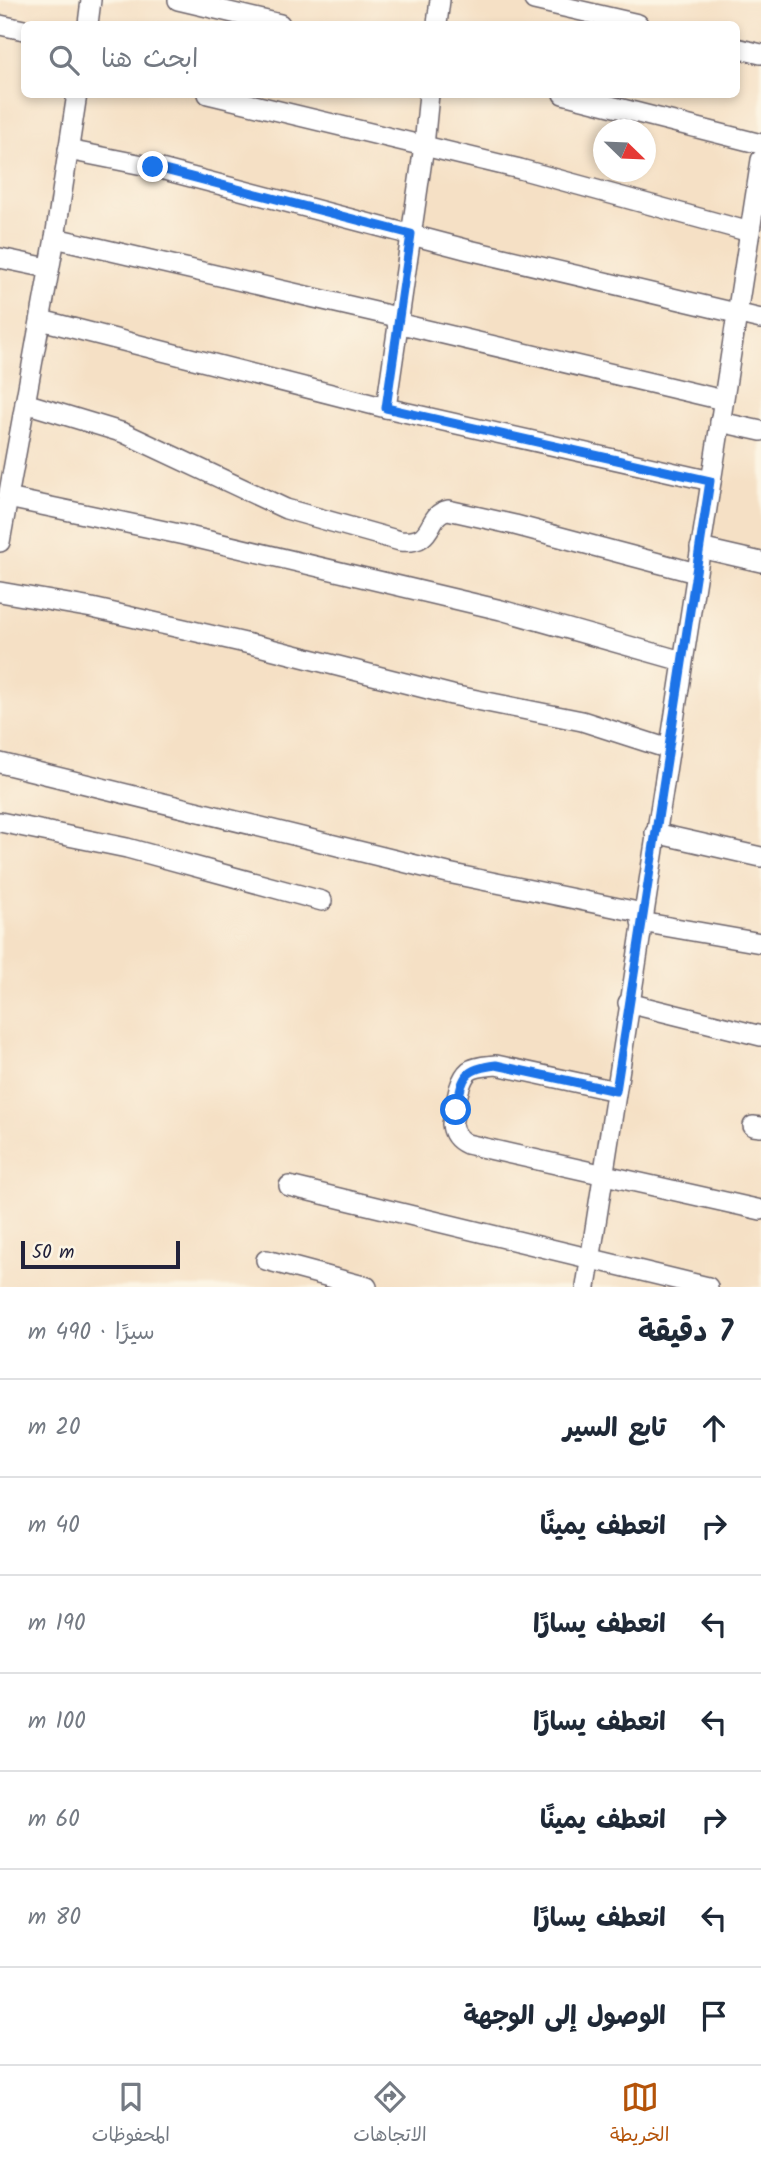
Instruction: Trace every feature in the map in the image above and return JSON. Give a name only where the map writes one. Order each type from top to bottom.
[{"type":"street","points":[[88,21],[91,0]]},
{"type":"street","points":[[178,0],[267,21]]},
{"type":"street","points":[[437,21],[440,0]]},
{"type":"street","points":[[534,0],[625,21]]},
{"type":"street","points":[[0,26],[21,30]]},
{"type":"street","points":[[740,49],[761,54]]},
{"type":"street","points":[[0,542],[41,320],[76,98]]},
{"type":"street","points":[[225,98],[520,169],[750,232]]},
{"type":"street","points":[[386,408],[429,98]]},
{"type":"street","points":[[579,98],[761,144]]},
{"type":"street","points":[[68,150],[153,167],[482,253],[761,319]]},
{"type":"street","points":[[586,1287],[710,481],[760,181],[761,160]]},
{"type":"street","points":[[55,238],[723,400]]},
{"type":"street","points":[[0,258],[48,268]]},
{"type":"street","points":[[41,320],[386,408],[710,481]]},
{"type":"street","points":[[25,403],[124,433],[286,509],[400,541],[411,542],[425,537],[440,513],[448,510],[515,524],[696,573]]},
{"type":"street","points":[[720,422],[761,431]]},
{"type":"street","points":[[8,498],[184,535],[501,610],[682,661]]},
{"type":"street","points":[[700,548],[761,562]]},
{"type":"street","points":[[0,592],[92,608],[263,647],[452,695],[582,721],[668,749]]},
{"type":"street","points":[[0,763],[448,873],[761,943]]},
{"type":"street","points":[[0,822],[127,848],[322,901]]},
{"type":"street","points":[[655,833],[761,857]]},
{"type":"street","points":[[628,1003],[761,1036]]},
{"type":"street","points":[[616,1091],[496,1065],[479,1067],[468,1072],[463,1080],[452,1124],[453,1131],[460,1141],[467,1144],[761,1210]]},
{"type":"street","points":[[289,1186],[708,1287]]},
{"type":"street","points":[[266,1260],[367,1287]]},
{"type":"route","points":[[153,167],[411,234],[386,408],[710,481],[616,1091],[496,1065],[479,1067],[468,1072],[463,1080],[456,1110]]}]
